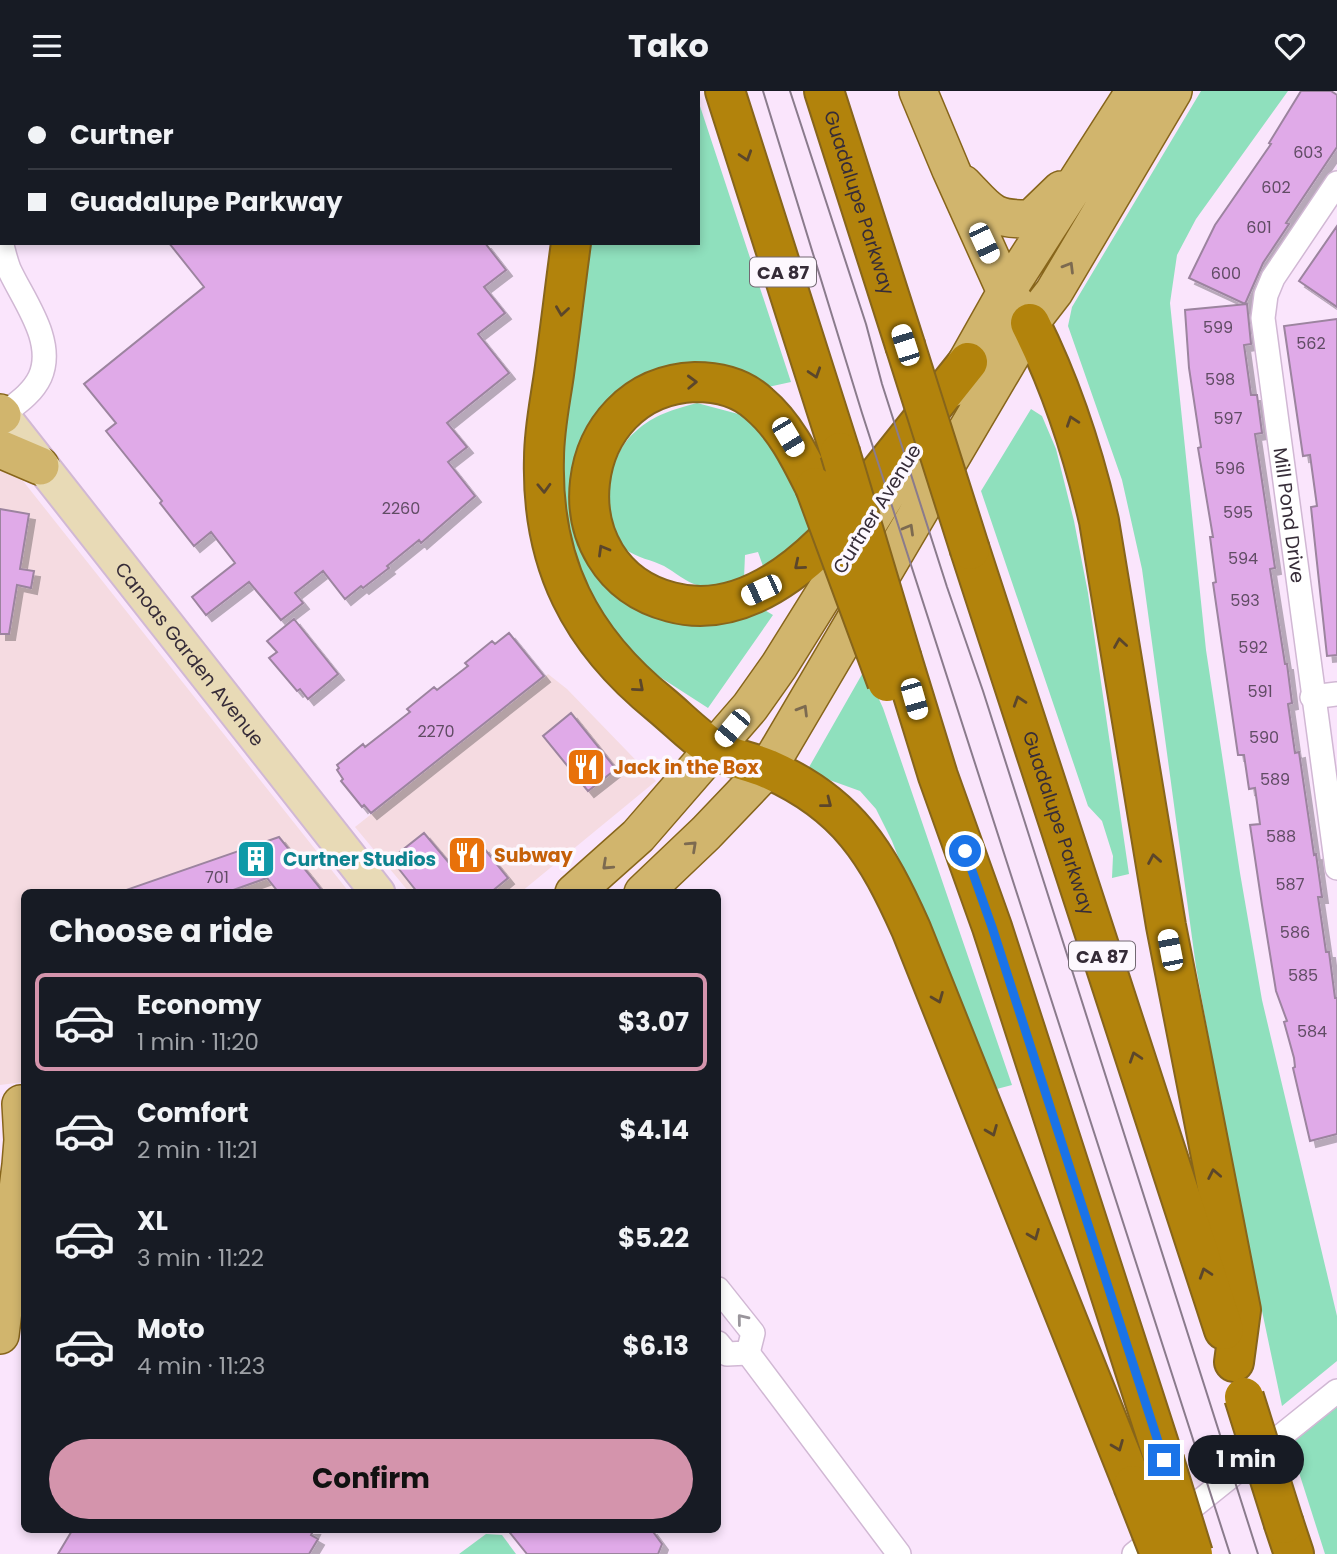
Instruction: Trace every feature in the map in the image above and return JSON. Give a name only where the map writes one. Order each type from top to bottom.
[{"type":"highway","name":"CA 87","points":[[725,91],[840,452],[894,670],[919,720],[992,927],[1193,1554]]},
{"type":"highway","name":"Guadalupe Parkway","points":[[824,91],[1289,1539]]},
{"type":"highway","points":[[571,245],[544,455],[545,503],[556,560],[568,594],[585,624],[634,684],[714,749],[768,768],[818,796],[857,832],[874,856],[891,884],[906,918],[1160,1554]]},
{"type":"highway","points":[[1030,323],[1068,410],[1099,521],[1154,863],[1241,1310],[1239,1379]]},
{"type":"highway","points":[[894,670],[815,487],[788,437],[757,401],[732,387],[707,382],[679,383],[653,390],[631,405],[612,425],[599,446],[591,469],[589,516],[597,540],[610,563],[631,583],[658,599],[689,607],[718,605],[748,596],[775,583],[792,572],[822,544],[968,362]]},
{"type":"main road","points":[[918,91],[1006,292],[1030,323]]},
{"type":"main road","name":"Curtner Avenue","points":[[578,889],[638,836],[750,708],[779,666],[968,362],[1006,292],[1136,91]]},
{"type":"main road","name":"Curtner Avenue","points":[[647,889],[768,768],[1030,323],[1054,292],[1173,91]]},
{"type":"main road","points":[[951,170],[993,216],[1011,220],[1031,219],[1087,165]]},
{"type":"main road","points":[[1,426],[40,466]]},
{"type":"main road","points":[[0,1335],[16,1123]]},
{"type":"street","name":"Mill Pond Drive","points":[[1337,183],[1273,278],[1266,295],[1263,318],[1337,868]]},
{"type":"street","points":[[1,426],[40,376],[45,353],[29,307],[7,265],[2,245]]},
{"type":"street","name":"Canoas Garden Avenue","points":[[40,466],[375,889]]},
{"type":"street","points":[[1312,697],[1337,694]]},
{"type":"street","points":[[721,1293],[753,1333],[748,1353]]},
{"type":"street","points":[[721,1347],[727,1354],[748,1353]]},
{"type":"street","points":[[748,1353],[899,1554]]},
{"type":"street","points":[[1134,1554],[1337,1391]]},
{"type":"shaded area","points":[[8,462],[347,889],[21,889],[21,1082],[0,1085],[0,466]]},
{"type":"shaded area","points":[[548,674],[567,689],[656,781],[525,889],[407,889],[355,827]]},
{"type":"green space","points":[[1201,91],[1288,91],[1196,219],[1177,255],[1170,303],[1206,650],[1240,873],[1262,1000],[1337,1316],[1337,1361],[1282,1406],[1233,1173],[1196,967],[1142,569],[1122,480],[1068,326],[1072,307]]},
{"type":"green space","points":[[700,106],[791,382],[768,387],[703,364],[672,366],[639,380],[603,407],[583,446],[592,561],[617,597],[664,620],[712,623],[761,608],[773,615],[708,708],[649,670],[612,629],[582,578],[560,511],[560,420],[584,245],[700,245]]},
{"type":"green space","points":[[697,403],[742,415],[769,441],[813,521],[810,534],[764,569],[758,552],[745,555],[744,578],[715,586],[693,584],[664,566],[625,549],[610,523],[608,507],[612,472],[625,443],[642,426],[657,417]]},
{"type":"green space","points":[[1031,409],[1042,416],[1056,449],[1088,593],[1129,874],[1112,878],[1113,856],[1102,821],[1088,806],[981,491]]},
{"type":"green space","points":[[865,669],[883,708],[1012,1085],[989,1091],[892,841],[876,809],[860,791],[813,774],[808,769]]},
{"type":"green space","points":[[1337,1406],[1337,1554],[1325,1554],[1288,1438]]},
{"type":"green space","points":[[486,1534],[502,1535],[516,1554],[459,1554]]},
{"type":"building","points":[[1301,91],[1331,91],[1337,95],[1337,147],[1286,223],[1289,224],[1263,263],[1245,304],[1189,278],[1215,225],[1271,144],[1269,143]]},
{"type":"building","points":[[1337,226],[1337,307],[1299,281]]},
{"type":"building","points":[[171,245],[487,245],[506,270],[484,287],[505,313],[478,334],[509,373],[447,423],[467,447],[448,462],[475,496],[421,543],[419,540],[387,566],[389,568],[345,599],[323,571],[295,593],[303,603],[281,620],[249,582],[206,615],[192,597],[235,563],[211,532],[194,546],[106,431],[116,423],[84,384],[204,287]]},
{"type":"building","points":[[1247,304],[1251,344],[1244,345],[1251,395],[1257,395],[1262,433],[1255,434],[1275,568],[1270,569],[1287,664],[1292,703],[1288,704],[1295,753],[1299,752],[1314,855],[1316,854],[1322,897],[1318,897],[1326,952],[1329,952],[1337,998],[1337,1134],[1310,1141],[1284,1022],[1287,1021],[1276,991],[1262,905],[1250,825],[1260,824],[1255,788],[1249,789],[1244,755],[1238,755],[1213,583],[1216,582],[1210,537],[1213,537],[1198,448],[1201,447],[1189,368],[1185,310]]},
{"type":"building","points":[[1337,319],[1337,655],[1327,656],[1311,507],[1317,506],[1310,455],[1303,456],[1284,326]]},
{"type":"building","points":[[0,509],[29,514],[20,569],[34,571],[31,588],[17,585],[9,634],[0,634]]},
{"type":"building","points":[[294,619],[338,674],[308,699],[300,689],[297,691],[269,658],[277,652],[267,641]]},
{"type":"building","points":[[509,633],[544,676],[371,813],[364,805],[362,807],[341,781],[343,779],[337,765],[410,712],[407,709],[434,687],[437,690],[468,666],[465,663],[492,641],[495,644]]},
{"type":"building","points":[[571,713],[616,769],[588,791],[543,736]]},
{"type":"building","points":[[424,833],[455,870],[483,847],[508,878],[495,889],[415,889],[391,859]]},
{"type":"building","name":"Curtner Studios","points":[[279,837],[321,889],[276,889],[267,878],[236,889],[129,889]]},
{"type":"building","points":[[71,1533],[312,1533],[311,1535],[318,1539],[309,1554],[58,1554]]},
{"type":"building","points":[[510,1533],[654,1533],[662,1544],[658,1554],[527,1554]]},
{"type":"tram line","points":[[763,91],[862,413],[1230,1554]]},
{"type":"tram line","points":[[790,91],[1258,1554]]},
{"type":"place","name":"Jack in the Box","points":[[586,767]]},
{"type":"place","name":"Subway","points":[[467,855]]},
{"type":"place","name":"Curtner Studios","points":[[256,859]]},
{"type":"route","points":[[965,851],[1164,1460]]}]
